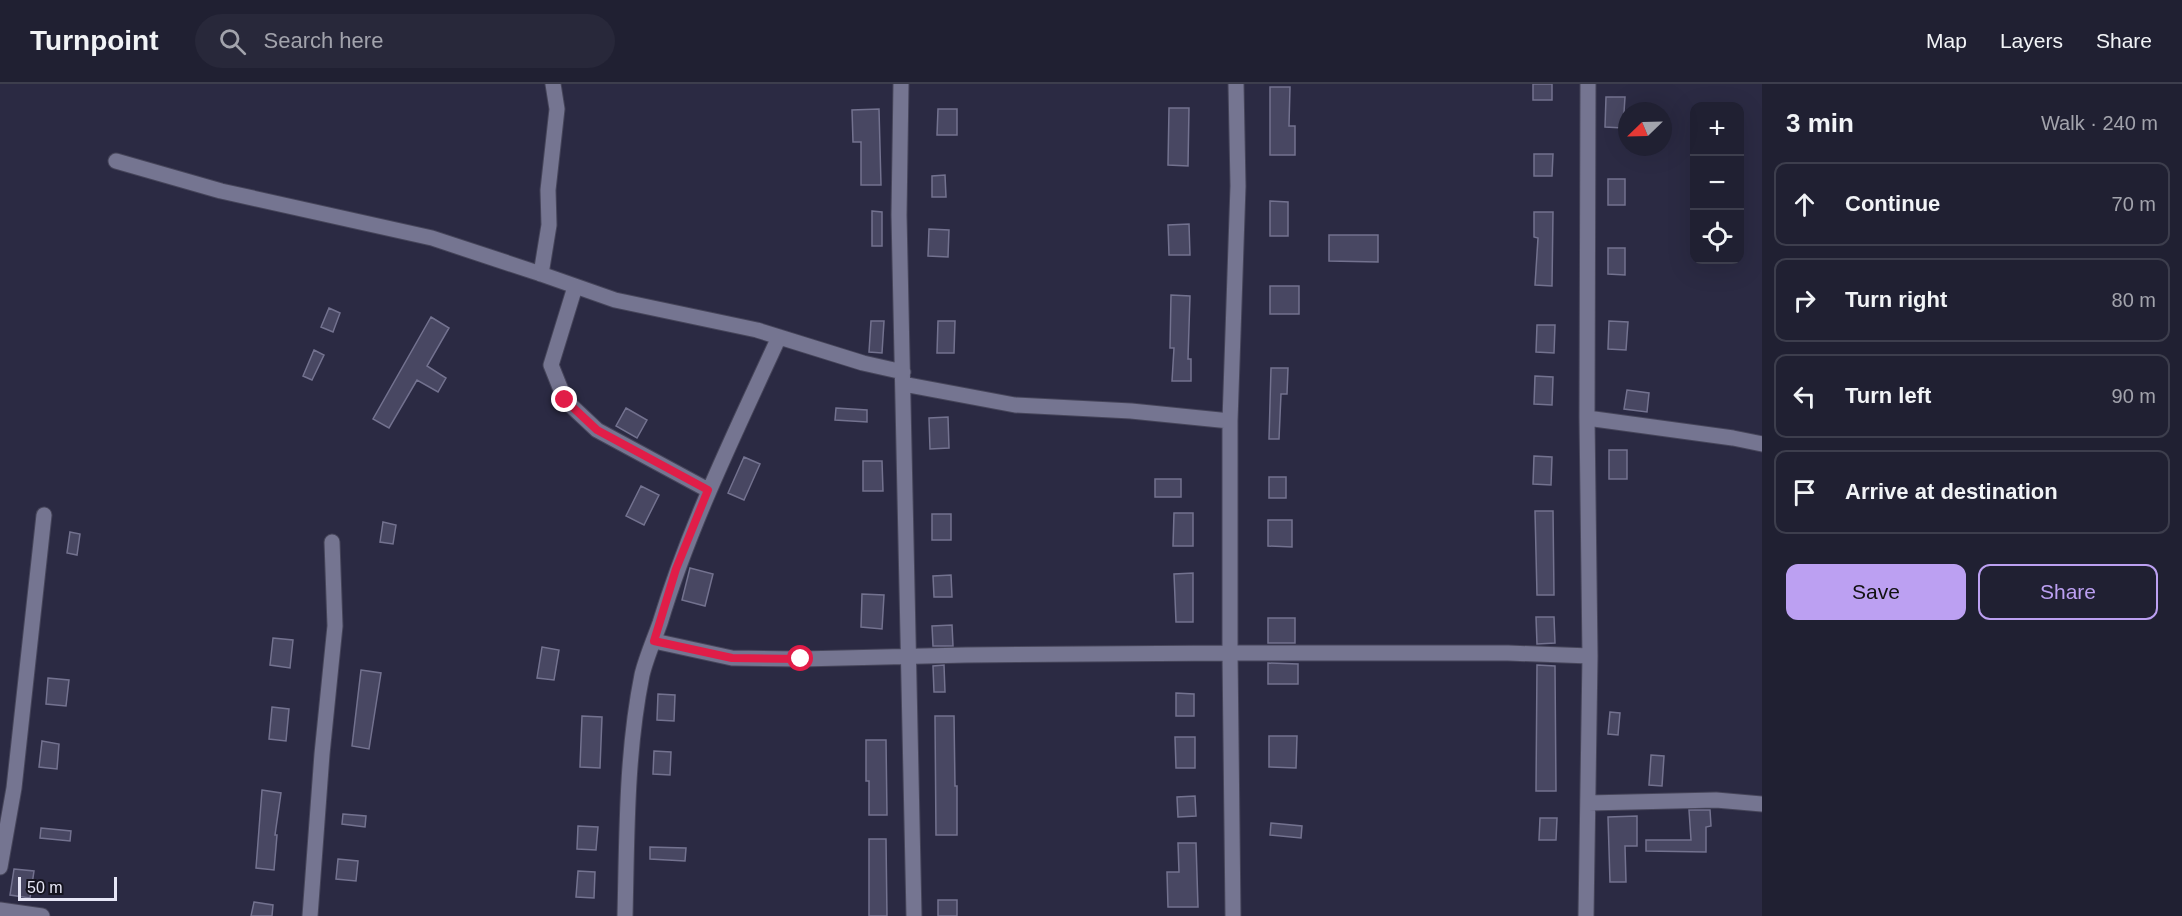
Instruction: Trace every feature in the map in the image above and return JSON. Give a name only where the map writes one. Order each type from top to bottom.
[{"type":"street","points":[[541,274],[549,225],[548,190],[557,109],[553,84]]},
{"type":"street","points":[[901,84],[899,215],[914,916]]},
{"type":"street","points":[[1233,916],[1230,421],[1238,186],[1236,84]]},
{"type":"street","points":[[1586,916],[1590,656],[1587,418],[1588,84]]},
{"type":"street","points":[[116,161],[221,191],[432,238],[615,300],[746,327],[821,348],[903,378],[1015,405],[1131,411],[1230,421]]},
{"type":"street","points":[[574,287],[551,365],[565,400],[597,430],[708,490]]},
{"type":"street","points":[[625,916],[630,773],[636,708],[643,672],[676,569],[708,490],[779,337]]},
{"type":"street","points":[[1587,418],[1762,444]]},
{"type":"street","points":[[0,867],[14,788],[44,515]]},
{"type":"street","points":[[310,916],[322,754],[335,626],[332,542]]},
{"type":"street","points":[[654,641],[732,658],[1230,653],[1508,653],[1590,656]]},
{"type":"street","points":[[1588,803],[1716,800],[1762,804]]},
{"type":"street","points":[[0,910],[42,916]]},
{"type":"building","points":[[1533,84],[1552,84],[1552,100],[1533,100]]},
{"type":"building","points":[[1270,87],[1290,87],[1289,126],[1295,126],[1295,155],[1270,155]]},
{"type":"building","points":[[1606,97],[1625,97],[1625,102],[1618,102],[1618,128],[1605,127]]},
{"type":"building","points":[[1169,108],[1189,108],[1188,166],[1168,165]]},
{"type":"building","points":[[879,109],[881,185],[861,185],[861,142],[853,142],[852,110]]},
{"type":"building","points":[[938,109],[957,109],[957,135],[937,135]]},
{"type":"building","points":[[1534,154],[1553,154],[1552,176],[1534,176]]},
{"type":"building","points":[[945,175],[946,197],[932,197],[932,176]]},
{"type":"building","points":[[1608,179],[1625,179],[1625,205],[1608,205]]},
{"type":"building","points":[[1270,201],[1288,202],[1288,236],[1270,236]]},
{"type":"building","points":[[872,211],[882,212],[882,246],[872,246]]},
{"type":"building","points":[[1534,212],[1553,212],[1552,286],[1535,285],[1538,238],[1534,237]]},
{"type":"building","points":[[1189,224],[1190,255],[1169,255],[1168,225]]},
{"type":"building","points":[[929,229],[949,230],[948,257],[928,256]]},
{"type":"building","points":[[1329,235],[1378,235],[1378,262],[1329,261]]},
{"type":"building","points":[[1608,248],[1625,248],[1625,275],[1608,274]]},
{"type":"building","points":[[1270,286],[1299,286],[1299,314],[1270,314]]},
{"type":"building","points":[[1171,295],[1190,296],[1188,359],[1191,359],[1191,381],[1172,381],[1174,348],[1170,348]]},
{"type":"building","points":[[329,308],[340,313],[333,332],[321,327]]},
{"type":"building","points":[[431,317],[449,328],[427,366],[446,378],[438,392],[417,380],[389,428],[373,419]]},
{"type":"building","points":[[871,321],[884,321],[882,353],[869,352]]},
{"type":"building","points":[[938,321],[955,321],[954,353],[937,353]]},
{"type":"building","points":[[1609,321],[1628,322],[1626,350],[1608,349]]},
{"type":"building","points":[[1537,325],[1555,325],[1554,353],[1536,352]]},
{"type":"building","points":[[314,350],[324,355],[312,380],[303,376]]},
{"type":"building","points":[[1271,368],[1288,368],[1287,394],[1281,394],[1279,439],[1269,439]]},
{"type":"building","points":[[1535,376],[1553,377],[1552,405],[1534,404]]},
{"type":"building","points":[[1627,390],[1649,393],[1647,412],[1624,409]]},
{"type":"building","points":[[626,408],[647,420],[637,438],[616,426]]},
{"type":"building","points":[[836,408],[867,410],[867,422],[835,420]]},
{"type":"building","points":[[948,417],[949,448],[930,449],[929,418]]},
{"type":"building","points":[[1609,450],[1627,450],[1627,479],[1609,479]]},
{"type":"building","points":[[1534,456],[1552,457],[1551,485],[1533,484]]},
{"type":"building","points":[[744,457],[760,464],[744,500],[728,493]]},
{"type":"building","points":[[863,461],[882,461],[883,491],[863,491]]},
{"type":"building","points":[[1269,477],[1286,477],[1286,498],[1269,498]]},
{"type":"building","points":[[1155,479],[1181,479],[1181,497],[1155,497]]},
{"type":"building","points":[[641,486],[659,495],[644,525],[626,516]]},
{"type":"building","points":[[1535,511],[1553,511],[1554,595],[1537,595]]},
{"type":"building","points":[[1174,513],[1193,513],[1193,546],[1173,546]]},
{"type":"building","points":[[932,514],[951,514],[951,540],[932,540]]},
{"type":"building","points":[[1268,520],[1292,520],[1292,547],[1268,546]]},
{"type":"building","points":[[383,522],[396,525],[393,544],[380,542]]},
{"type":"building","points":[[70,532],[80,534],[77,555],[67,553]]},
{"type":"building","points":[[690,568],[713,574],[705,606],[682,600]]},
{"type":"building","points":[[1193,573],[1193,622],[1176,622],[1174,574]]},
{"type":"building","points":[[951,575],[952,597],[934,597],[933,576]]},
{"type":"building","points":[[862,594],[884,595],[882,629],[861,627]]},
{"type":"building","points":[[1536,617],[1554,617],[1555,643],[1537,644]]},
{"type":"building","points":[[1268,618],[1295,618],[1295,643],[1268,643]]},
{"type":"building","points":[[952,625],[953,646],[933,646],[932,626]]},
{"type":"building","points":[[273,638],[293,640],[290,668],[270,665]]},
{"type":"building","points":[[542,647],[559,650],[554,680],[537,678]]},
{"type":"building","points":[[1268,663],[1298,664],[1298,684],[1268,684]]},
{"type":"building","points":[[944,665],[945,692],[934,692],[933,666]]},
{"type":"building","points":[[1537,665],[1555,666],[1556,791],[1536,791]]},
{"type":"building","points":[[361,670],[381,673],[369,749],[352,746]]},
{"type":"building","points":[[48,678],[69,680],[66,706],[46,704]]},
{"type":"building","points":[[1176,693],[1194,694],[1194,716],[1176,716]]},
{"type":"building","points":[[658,694],[675,695],[674,721],[657,720]]},
{"type":"building","points":[[272,707],[289,709],[286,741],[269,739]]},
{"type":"building","points":[[1610,712],[1620,713],[1618,735],[1608,734]]},
{"type":"building","points":[[582,716],[602,717],[600,768],[580,767]]},
{"type":"building","points":[[935,716],[954,716],[957,835],[936,835]]},
{"type":"building","points":[[1269,736],[1297,736],[1296,768],[1269,767]]},
{"type":"building","points":[[1175,737],[1195,737],[1195,768],[1176,768]]},
{"type":"building","points":[[866,740],[886,740],[887,815],[869,815]]},
{"type":"building","points":[[42,741],[59,744],[57,769],[39,767]]},
{"type":"building","points":[[654,751],[671,752],[670,775],[653,774]]},
{"type":"building","points":[[1651,755],[1664,756],[1662,786],[1649,785]]},
{"type":"building","points":[[262,790],[281,793],[275,835],[277,835],[274,870],[256,868]]},
{"type":"building","points":[[1195,796],[1196,816],[1178,817],[1177,797]]},
{"type":"building","points":[[1689,810],[1710,810],[1711,826],[1706,827],[1706,852],[1646,851],[1646,840],[1691,840]]},
{"type":"building","points":[[343,814],[366,816],[365,827],[342,824]]},
{"type":"building","points":[[1637,816],[1637,846],[1625,846],[1626,882],[1610,882],[1608,817]]},
{"type":"building","points":[[1540,818],[1557,818],[1556,840],[1539,840]]},
{"type":"building","points":[[1271,823],[1302,826],[1301,838],[1270,835]]},
{"type":"building","points":[[578,826],[598,827],[596,850],[577,849]]},
{"type":"building","points":[[41,828],[71,831],[70,841],[40,838]]},
{"type":"building","points":[[869,839],[886,839],[887,916],[869,916]]},
{"type":"building","points":[[1178,843],[1196,843],[1198,907],[1168,907],[1167,872],[1179,872]]},
{"type":"building","points":[[650,847],[686,848],[685,861],[650,859]]},
{"type":"building","points":[[338,859],[358,861],[356,881],[336,879]]},
{"type":"building","points":[[14,869],[34,871],[30,898],[10,895]]},
{"type":"building","points":[[578,871],[595,872],[594,898],[576,897]]},
{"type":"building","points":[[938,900],[957,900],[957,916],[938,916]]},
{"type":"building","points":[[254,902],[273,905],[272,916],[251,916]]},
{"type":"route","points":[[565,400],[597,430],[708,490],[676,569],[654,641],[732,658],[801,659]]}]
